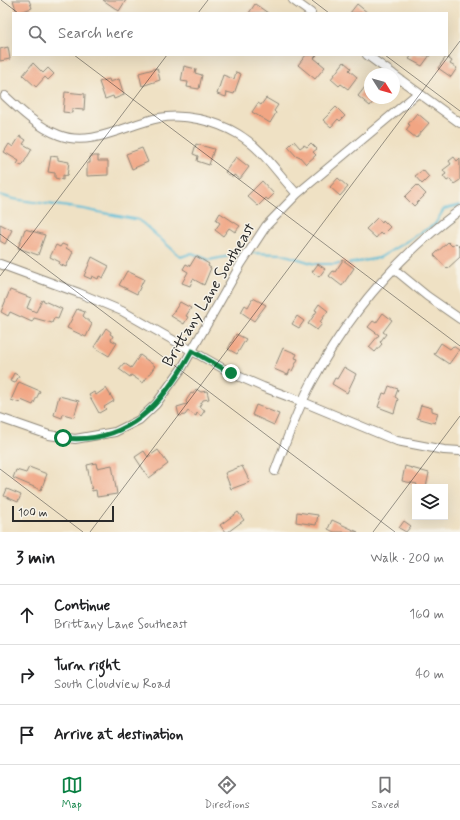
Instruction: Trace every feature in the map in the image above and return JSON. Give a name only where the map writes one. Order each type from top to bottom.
[{"type":"street","points":[[293,0],[310,12]]},
{"type":"street","points":[[368,56],[385,68]]},
{"type":"street","points":[[400,79],[460,123]]},
{"type":"street","name":"Brittany Lane Southeast","points":[[0,418],[63,438],[88,438],[115,432],[139,420],[156,404],[182,368],[251,247],[266,226],[297,194],[418,93]]},
{"type":"street","points":[[5,96],[30,118],[46,128],[60,135],[75,138],[98,136],[160,118],[188,118],[211,123],[237,134],[254,146],[268,158],[297,194]]},
{"type":"street","points":[[275,471],[291,428],[310,385],[342,333],[372,293],[394,269],[435,230],[460,210]]},
{"type":"street","points":[[0,264],[79,293],[122,311],[231,373],[397,441],[444,450],[460,451]]},
{"type":"street","points":[[394,269],[427,296],[460,319]]},
{"type":"building","points":[[13,0],[29,0],[32,8],[17,12]]},
{"type":"building","points":[[103,0],[126,0],[119,11]]},
{"type":"building","points":[[255,4],[267,12],[250,12]]},
{"type":"building","points":[[357,4],[367,12],[351,12]]},
{"type":"building","points":[[8,47],[10,59],[0,61],[0,49]]},
{"type":"building","points":[[305,56],[316,56],[314,58],[325,67],[315,79],[298,65]]},
{"type":"building","points":[[411,56],[429,56],[422,66],[409,59]]},
{"type":"building","points":[[446,57],[452,61],[450,64],[457,68],[451,77],[438,68]]},
{"type":"building","points":[[344,62],[351,68],[349,70],[357,77],[348,89],[341,84],[339,86],[331,79]]},
{"type":"building","points":[[33,63],[43,73],[48,68],[54,74],[48,80],[45,77],[36,87],[23,75]]},
{"type":"building","points":[[184,66],[196,69],[195,73],[202,75],[199,89],[187,87],[188,82],[181,81]]},
{"type":"building","points":[[157,68],[160,80],[142,86],[139,73]]},
{"type":"building","points":[[236,72],[241,74],[234,94],[227,92],[226,97],[217,94],[223,75],[234,79]]},
{"type":"building","points":[[109,79],[110,82],[119,79],[124,95],[114,99],[113,96],[105,99],[99,82]]},
{"type":"building","points":[[364,88],[364,101],[358,96]]},
{"type":"building","points":[[65,92],[85,94],[84,110],[72,109],[72,113],[63,112]]},
{"type":"building","points":[[266,98],[278,105],[274,111],[276,113],[270,123],[252,112],[258,103],[261,105]]},
{"type":"building","points":[[336,107],[345,116],[340,121],[338,119],[331,127],[323,120]]},
{"type":"building","points":[[417,113],[429,123],[416,138],[406,130],[410,125],[408,124]]},
{"type":"building","points":[[20,136],[26,140],[23,144],[32,149],[22,166],[17,164],[19,161],[4,152],[9,144],[13,147]]},
{"type":"building","points":[[294,141],[300,148],[304,145],[307,147],[311,143],[317,149],[313,152],[316,155],[306,164],[288,147]]},
{"type":"building","points":[[196,144],[214,149],[209,165],[197,161],[198,156],[193,154]]},
{"type":"building","points":[[142,148],[148,162],[132,169],[126,154]]},
{"type":"building","points":[[51,156],[58,157],[58,160],[69,162],[67,176],[63,175],[63,180],[55,178],[55,173],[48,172]]},
{"type":"building","points":[[90,156],[98,156],[98,161],[108,161],[108,175],[87,176],[87,163],[90,163]]},
{"type":"building","points":[[236,157],[249,167],[240,179],[225,172]]},
{"type":"building","points":[[454,157],[457,161],[460,158],[460,180],[454,184],[450,179],[447,181],[443,176],[446,174],[443,170],[451,164],[449,161]]},
{"type":"building","points":[[423,170],[429,177],[422,184],[415,176]]},
{"type":"building","points":[[338,178],[348,187],[340,196],[330,187]]},
{"type":"building","points":[[262,181],[274,194],[268,200],[266,198],[258,206],[247,196]]},
{"type":"building","points":[[417,185],[426,194],[414,206],[405,197]]},
{"type":"building","points":[[220,213],[240,226],[235,232],[229,228],[223,236],[215,230],[220,223],[216,220]]},
{"type":"building","points":[[377,218],[382,222],[383,220],[390,227],[382,235],[380,233],[376,238],[366,229]]},
{"type":"building","points":[[0,224],[12,230],[5,244],[0,241]]},
{"type":"building","points":[[25,229],[45,235],[38,255],[18,248]]},
{"type":"building","points":[[448,242],[452,246],[456,243],[460,247],[460,257],[447,269],[434,255]]},
{"type":"building","points":[[62,244],[67,246],[66,248],[73,252],[66,267],[50,257],[56,245],[60,247]]},
{"type":"building","points":[[196,256],[209,264],[208,266],[211,268],[204,285],[193,279],[190,286],[182,283],[188,272],[183,269],[186,264],[190,266]]},
{"type":"building","points":[[92,257],[109,266],[103,278],[99,276],[98,279],[92,276],[91,279],[84,276]]},
{"type":"building","points":[[343,260],[354,268],[342,286],[329,276],[333,271],[335,272]]},
{"type":"building","points":[[318,264],[325,269],[319,277],[312,272]]},
{"type":"building","points":[[127,271],[144,279],[137,294],[119,285]]},
{"type":"building","points":[[10,290],[31,298],[27,308],[36,312],[42,300],[62,309],[58,319],[54,318],[52,323],[34,318],[32,322],[10,312],[8,316],[1,312]]},
{"type":"building","points":[[253,298],[266,305],[254,321],[241,312],[245,305],[248,307]]},
{"type":"building","points":[[180,302],[191,308],[186,316],[188,317],[184,324],[171,316]]},
{"type":"building","points":[[319,304],[328,311],[320,322],[322,324],[317,330],[308,324],[317,311],[315,310]]},
{"type":"building","points":[[77,309],[85,312],[83,316],[92,324],[86,337],[67,328]]},
{"type":"building","points":[[383,313],[392,320],[383,332],[386,334],[380,342],[382,344],[375,352],[369,347],[379,335],[368,327],[373,321],[376,323]]},
{"type":"building","points":[[297,316],[304,321],[299,328],[292,324]]},
{"type":"building","points":[[106,328],[113,336],[111,340],[117,343],[109,356],[94,347]]},
{"type":"building","points":[[236,334],[246,339],[237,354],[228,349]]},
{"type":"building","points":[[441,343],[450,349],[453,346],[459,350],[449,364],[434,354]]},
{"type":"building","points":[[283,348],[297,354],[295,358],[298,359],[292,371],[290,370],[288,375],[274,369]]},
{"type":"building","points":[[140,355],[155,366],[143,383],[131,375],[130,377],[119,369],[124,363],[131,368]]},
{"type":"building","points":[[344,367],[356,374],[347,393],[332,384],[335,378],[337,379]]},
{"type":"building","points":[[14,373],[19,376],[15,383],[10,381]]},
{"type":"building","points":[[19,382],[40,391],[33,405],[21,400],[20,403],[11,400]]},
{"type":"building","points":[[389,386],[398,389],[395,397],[398,399],[394,413],[378,407],[383,393],[386,394]]},
{"type":"building","points":[[106,388],[114,401],[104,407],[106,409],[99,413],[89,395],[94,392],[96,395]]},
{"type":"building","points":[[196,389],[201,392],[207,391],[209,399],[203,400],[199,407],[205,410],[201,416],[197,413],[196,416],[188,411],[185,415],[179,416],[177,407],[187,404],[186,401],[191,393],[193,394]]},
{"type":"building","points":[[59,396],[79,401],[74,417],[63,414],[62,418],[54,415]]},
{"type":"building","points":[[256,405],[279,414],[274,425],[252,415]]},
{"type":"building","points":[[421,405],[432,408],[432,411],[438,413],[435,423],[417,418]]},
{"type":"building","points":[[158,450],[168,464],[149,478],[135,457],[144,451],[148,457]]},
{"type":"building","points":[[96,463],[97,468],[112,465],[117,494],[97,497],[96,490],[92,491],[87,465]]},
{"type":"building","points":[[242,466],[250,482],[231,489],[225,473]]},
{"type":"building","points":[[405,466],[429,473],[427,484],[402,481]]},
{"type":"building","points":[[29,467],[47,474],[41,490],[13,478],[16,470],[26,473]]},
{"type":"building","points":[[7,489],[21,495],[18,502],[4,496]]},
{"type":"building","points":[[238,512],[244,520],[228,532],[225,532],[220,525]]},
{"type":"building","points":[[297,512],[318,515],[316,525],[296,522]]},
{"type":"building","points":[[332,520],[358,532],[334,532],[328,529]]},
{"type":"building","points":[[404,521],[411,526],[406,532],[399,528]]},
{"type":"waterway","points":[[0,195],[13,199],[83,209],[139,220],[181,257],[192,253],[209,260],[246,253]]},
{"type":"waterway","points":[[347,264],[379,258],[435,224],[444,209],[460,205]]},
{"type":"waterway","points":[[250,253],[282,254],[315,264],[342,264]]},
{"type":"route","points":[[63,438],[88,438],[115,432],[139,420],[164,395],[192,351],[231,373]]}]
